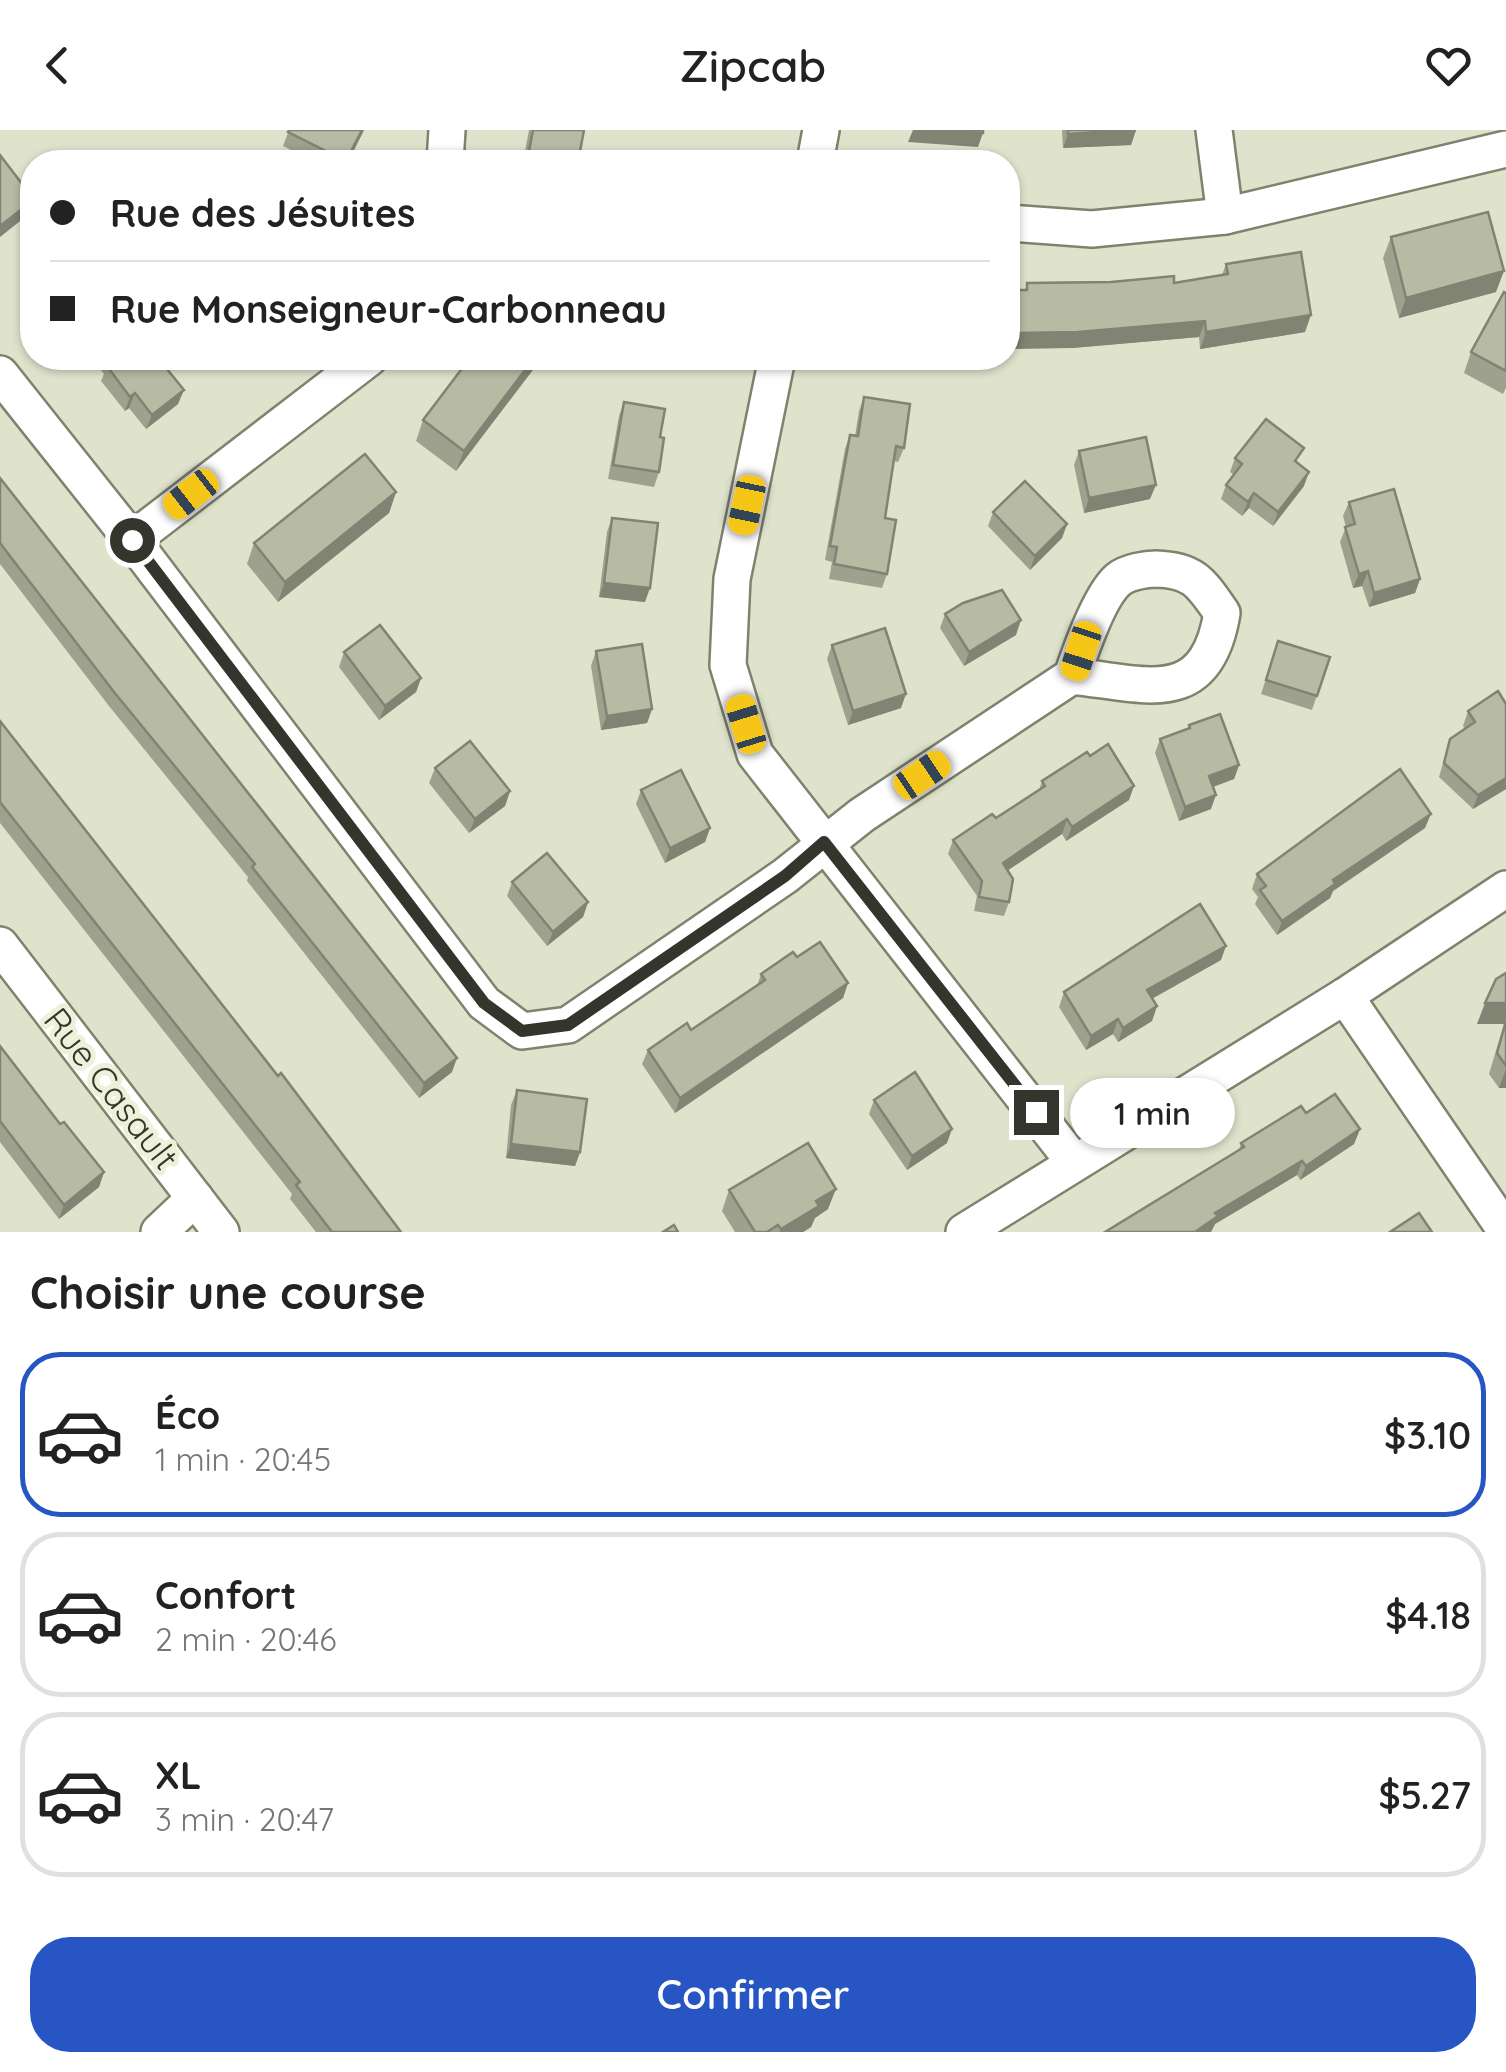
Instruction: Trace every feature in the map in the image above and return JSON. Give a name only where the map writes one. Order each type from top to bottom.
[{"type":"street","points":[[1214,130],[1225,216]]},
{"type":"street","points":[[1020,224],[1092,229],[1225,216],[1506,148]]},
{"type":"street","points":[[132,540],[353,370]]},
{"type":"street","points":[[775,370],[732,579],[728,665],[755,754],[1074,1162]]},
{"type":"street","points":[[0,374],[132,540],[484,1003],[522,1031],[568,1025],[785,876],[824,842],[1072,676]]},
{"type":"street","points":[[964,1232],[1345,996],[1506,889]]},
{"type":"street","name":"Rue Casault","points":[[0,946],[222,1232]]},
{"type":"street","points":[[1345,996],[1506,1230]]},
{"type":"street","points":[[160,1232],[195,1198]]},
{"type":"building","points":[[362,130],[352,150],[324,150],[288,132]]},
{"type":"building","points":[[533,130],[584,130],[580,150],[529,150]]},
{"type":"building","points":[[1068,130],[1136,130],[1068,134]]},
{"type":"building","points":[[0,155],[20,181],[20,210],[0,226]]},
{"type":"building","points":[[1488,212],[1504,271],[1406,298],[1391,237]]},
{"type":"building","points":[[1301,252],[1311,315],[1206,332],[1205,321],[1020,333],[1020,290],[1027,290],[1027,283],[1174,276],[1174,283],[1228,274],[1226,264]]},
{"type":"building","points":[[1506,293],[1506,371],[1471,352]]},
{"type":"building","points":[[110,370],[168,370],[184,390],[152,415],[135,393],[130,397]]},
{"type":"building","points":[[461,370],[525,370],[464,451],[423,420]]},
{"type":"building","points":[[864,397],[910,404],[904,448],[896,446],[885,518],[896,520],[887,574],[834,564],[837,547],[830,546],[850,435],[858,436]]},
{"type":"building","points":[[624,402],[665,409],[659,472],[613,465]]},
{"type":"building","points":[[1266,419],[1304,448],[1295,461],[1309,472],[1278,512],[1254,493],[1248,502],[1226,485],[1242,464],[1235,458]]},
{"type":"building","points":[[1146,437],[1156,485],[1089,498],[1079,451]]},
{"type":"building","points":[[365,454],[396,492],[285,582],[254,543]]},
{"type":"building","points":[[0,478],[457,1058],[424,1083],[0,543]]},
{"type":"building","points":[[1025,481],[1067,524],[1035,556],[993,512]]},
{"type":"building","points":[[1394,489],[1420,579],[1374,593],[1368,571],[1359,574],[1345,527],[1355,524],[1349,502]]},
{"type":"building","points":[[612,518],[658,523],[650,588],[604,583]]},
{"type":"building","points":[[1002,590],[1021,620],[969,652],[945,614],[963,603]]},
{"type":"building","points":[[380,625],[421,678],[385,706],[344,652]]},
{"type":"building","points":[[885,628],[906,694],[853,711],[832,645]]},
{"type":"building","points":[[1278,641],[1330,657],[1317,696],[1266,680]]},
{"type":"building","points":[[642,644],[652,709],[607,716],[596,651]]},
{"type":"building","points":[[1498,691],[1506,704],[1506,778],[1478,795],[1444,763],[1450,739],[1475,722],[1468,711]]},
{"type":"building","points":[[1220,714],[1239,765],[1209,776],[1216,795],[1185,807],[1160,739]]},
{"type":"building","points":[[0,721],[278,1076],[281,1073],[401,1232],[332,1232],[296,1185],[300,1182],[0,802]]},
{"type":"building","points":[[470,741],[510,791],[475,819],[435,768]]},
{"type":"building","points":[[1108,744],[1134,786],[1072,827],[1067,819],[1003,863],[1013,879],[1009,902],[979,897],[982,881],[953,840],[1045,786],[1042,781],[1087,752],[1090,756]]},
{"type":"building","points":[[1400,769],[1431,814],[1333,880],[1335,884],[1282,921],[1260,890],[1266,886],[1257,874]]},
{"type":"building","points":[[681,770],[710,828],[670,848],[641,790]]},
{"type":"building","points":[[547,853],[588,902],[553,932],[512,882]]},
{"type":"building","points":[[1200,904],[1226,946],[1147,990],[1157,1006],[1123,1028],[1118,1019],[1091,1036],[1064,992]]},
{"type":"building","points":[[820,942],[848,983],[680,1098],[648,1050],[687,1023],[691,1030],[765,980],[761,974],[793,952],[797,957]]},
{"type":"building","points":[[1506,973],[1506,1003],[1485,1003],[1496,979]]},
{"type":"building","points":[[1506,1021],[1506,1066],[1497,1053]]},
{"type":"building","points":[[0,1046],[60,1124],[64,1122],[104,1172],[64,1205],[0,1121]]},
{"type":"building","points":[[915,1072],[952,1129],[912,1156],[874,1100]]},
{"type":"building","points":[[517,1090],[587,1099],[580,1152],[511,1144]]},
{"type":"building","points":[[1335,1094],[1360,1129],[1306,1166],[1302,1161],[1215,1213],[1218,1216],[1195,1232],[1105,1232],[1244,1147],[1241,1143],[1301,1106],[1306,1113]]},
{"type":"building","points":[[808,1143],[836,1189],[816,1201],[819,1206],[781,1229],[778,1225],[767,1232],[755,1232],[729,1190]]},
{"type":"building","points":[[1419,1213],[1432,1232],[1390,1232]]},
{"type":"route","points":[[132,540],[484,1003],[522,1031],[568,1025],[785,876],[824,842],[1036,1112]]}]
